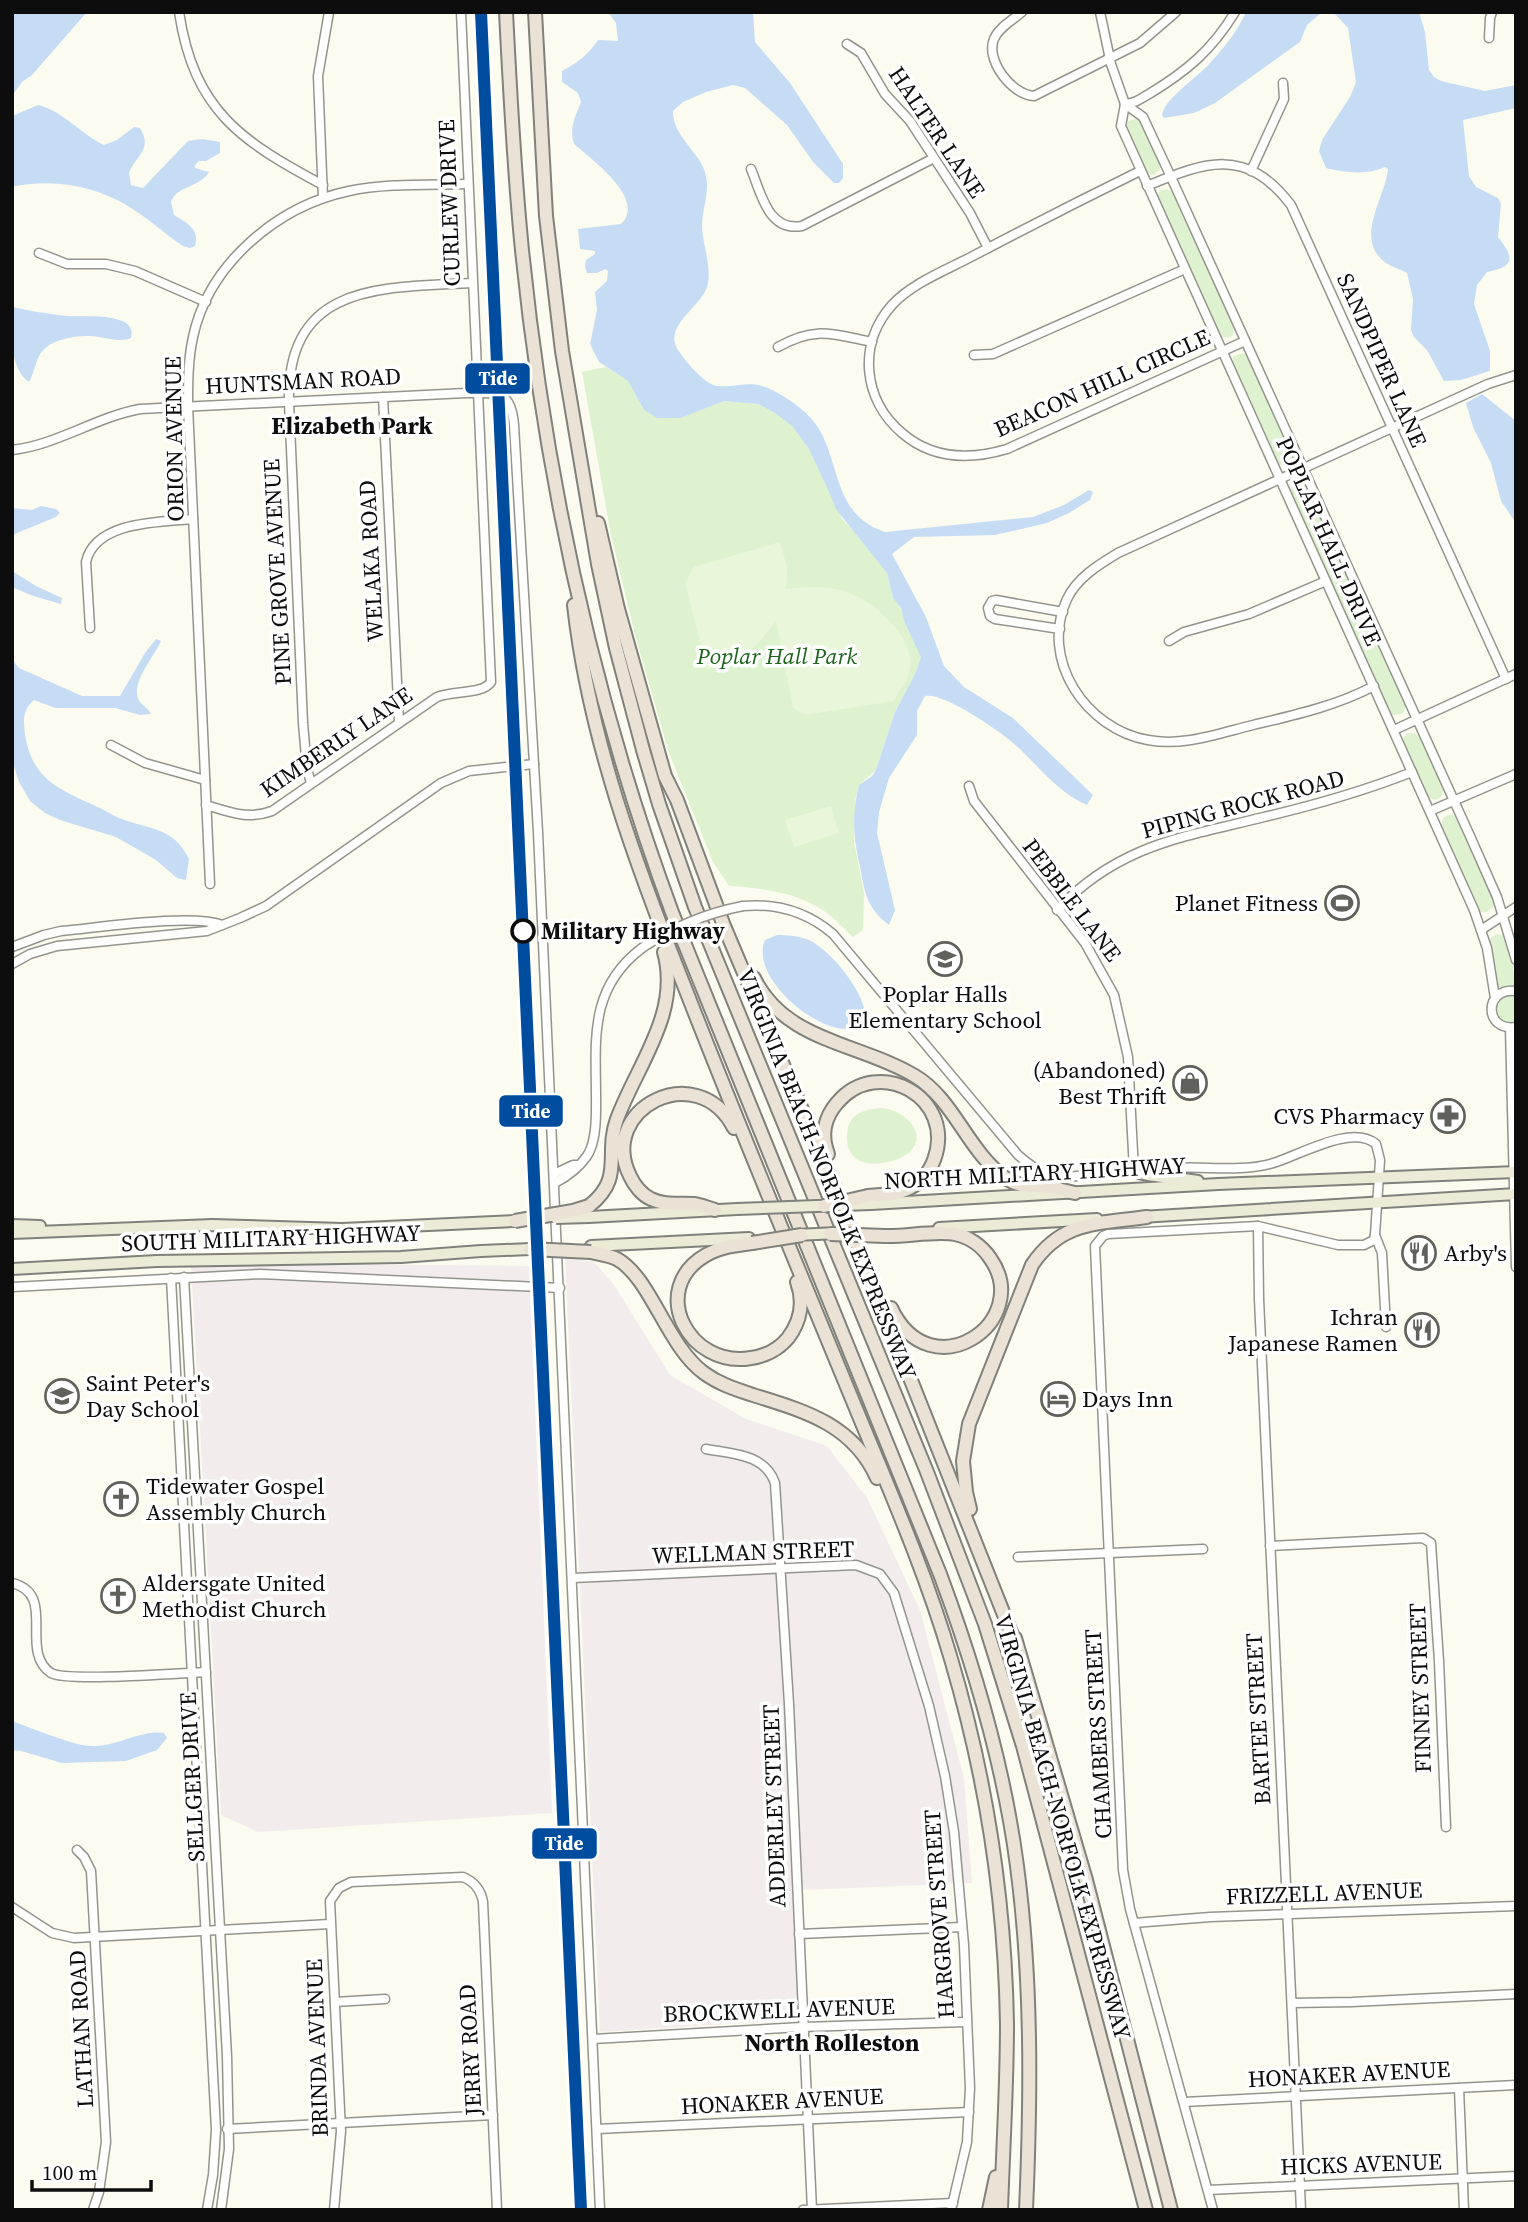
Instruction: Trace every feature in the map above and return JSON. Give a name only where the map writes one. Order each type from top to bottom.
[{"type":"highway","name":"VIRGINIA BEACH-NORFOLK EXPRESSWAY","points":[[506,12],[515,178],[542,407],[567,538],[610,721],[648,846],[734,1068],[920,1521],[956,1615],[984,1709],[1009,1817],[1017,1864],[1026,1955],[1031,2108],[1026,2210]]},
{"type":"highway","name":"VIRGINIA BEACH-NORFOLK EXPRESSWAY","points":[[535,12],[546,216],[555,297],[584,487],[606,608],[631,706],[659,804],[695,907],[922,1460],[985,1624],[1023,1746],[1146,2210]]},
{"type":"highway","points":[[572,409],[618,608],[665,776],[677,800],[724,926],[861,1254],[1016,1645]]},
{"type":"highway","points":[[510,1221],[573,1211],[589,1212],[608,1183],[613,1170],[612,1142],[617,1119],[658,1030],[666,1003],[666,960],[620,813],[594,709],[576,621],[567,538]]},
{"type":"highway","points":[[646,891],[908,1537],[950,1656],[969,1725],[986,1805],[997,1881],[1005,1984],[1005,2121],[1000,2210]]},
{"type":"highway","points":[[724,926],[759,987],[790,1020],[818,1037],[904,1070],[927,1084],[989,1163],[1009,1180],[1019,1185],[1046,1186],[1075,1193]]},
{"type":"highway","points":[[824,1206],[869,1200],[897,1194],[915,1185],[928,1172],[937,1149],[938,1129],[931,1110],[914,1091],[895,1083],[877,1082],[855,1088],[838,1101],[827,1118],[825,1147],[846,1218]]},
{"type":"highway","points":[[715,1210],[694,1205],[672,1205],[651,1199],[631,1179],[625,1159],[625,1141],[632,1121],[646,1105],[676,1093],[695,1095],[712,1102],[729,1118],[759,1172]]},
{"type":"highway","points":[[1147,1217],[1074,1228],[1058,1237],[1039,1254],[969,1424],[964,1452],[966,1492],[970,1508],[1002,1590],[1086,1880],[1171,2210]]},
{"type":"highway","points":[[778,1218],[801,1296],[798,1321],[782,1344],[762,1356],[741,1360],[720,1357],[703,1348],[687,1332],[680,1316],[680,1288],[690,1268],[708,1254],[733,1245],[751,1241],[802,1235]]},
{"type":"highway","points":[[830,1234],[954,1234],[970,1240],[987,1253],[997,1270],[1001,1287],[998,1307],[982,1332],[967,1342],[944,1347],[932,1346],[913,1338],[896,1319],[861,1254]]},
{"type":"highway","points":[[530,1249],[591,1249],[616,1259],[631,1270],[680,1349],[701,1372],[726,1386],[810,1413],[847,1437],[873,1470],[908,1537]]},
{"type":"highway","points":[[989,2210],[1005,2121]]},
{"type":"highway","points":[[1160,2162],[1177,2210]]},
{"type":"main road","points":[[1134,1171],[1143,1176],[1167,1176],[1218,1184]]},
{"type":"main road","name":"NORTH MILITARY HIGHWAY","points":[[869,1200],[1515,1172]]},
{"type":"main road","points":[[884,1234],[1515,1194]]},
{"type":"main road","points":[[589,1212],[824,1206]]},
{"type":"main road","name":"SOUTH MILITARY HIGHWAY","points":[[12,1233],[212,1225],[342,1228],[510,1221]]},
{"type":"main road","points":[[12,1226],[85,1229]]},
{"type":"main road","points":[[802,1235],[830,1234]]},
{"type":"main road","points":[[591,1249],[751,1241]]},
{"type":"main road","name":"SOUTH MILITARY HIGHWAY","points":[[12,1269],[157,1261],[401,1257],[530,1249]]},
{"type":"street","points":[[179,12],[190,63],[198,82],[211,100],[241,135],[256,147],[323,185]]},
{"type":"street","points":[[323,198],[318,76],[329,12]]},
{"type":"street","name":"CURLEW DRIVE","points":[[461,12],[471,283],[492,676],[486,688]]},
{"type":"street","points":[[1022,12],[997,33],[991,48],[994,60],[1011,86],[1027,96],[1040,95],[1110,59],[1148,37],[1176,12]]},
{"type":"street","name":"POPLAR HALL DRIVE","points":[[1100,12],[1110,59],[1125,104],[1121,126],[1394,730],[1481,930],[1495,998],[1492,1009],[1494,1019],[1501,1026],[1513,1028]]},
{"type":"street","points":[[1125,104],[1139,102],[1181,75],[1213,44],[1235,12]]},
{"type":"street","points":[[1489,38],[1492,12]]},
{"type":"street","name":"HALTER LANE","points":[[847,44],[861,52],[885,94],[910,121],[970,213],[988,248]]},
{"type":"street","points":[[1251,171],[1284,99],[1283,83]]},
{"type":"street","name":"POPLAR HALL DRIVE","points":[[1125,104],[1143,117],[1171,177],[1454,801],[1503,916],[1516,960]]},
{"type":"street","points":[[751,169],[770,215],[781,224],[795,227],[803,226],[934,158]]},
{"type":"street","name":"SANDPIPER LANE","points":[[1147,186],[1209,164],[1224,164],[1251,171],[1273,185],[1294,209],[1506,679]]},
{"type":"street","name":"BEACON HILL CIRCLE","points":[[1140,171],[988,248],[901,296],[883,318],[872,342],[869,358],[871,384],[880,410],[905,436],[927,450],[967,456],[1007,449],[1245,341]]},
{"type":"street","name":"ORION AVENUE","points":[[210,884],[187,378],[193,335],[206,302],[226,269],[253,239],[279,219],[323,198],[360,189],[467,184]]},
{"type":"street","points":[[39,253],[67,264],[106,264],[126,269],[206,302]]},
{"type":"street","points":[[974,355],[993,354],[1185,269]]},
{"type":"street","name":"PINE GROVE AVENUE","points":[[311,783],[303,723],[289,402],[289,376],[297,349],[308,328],[335,304],[351,296],[385,288],[471,283]]},
{"type":"street","points":[[778,347],[797,336],[814,333],[872,342]]},
{"type":"street","points":[[1374,686],[1323,708],[1216,734],[1174,742],[1146,740],[1105,723],[1083,702],[1064,669],[1061,656],[1060,629],[1063,612],[1072,591],[1081,579],[1104,561],[1169,528],[1488,384],[1516,375]]},
{"type":"street","points":[[477,393],[497,393],[505,396],[513,413],[534,764],[560,1288],[600,2210]]},
{"type":"street","name":"HUNTSMAN ROAD","points":[[12,450],[39,445],[125,412],[477,393]]},
{"type":"street","name":"WELAKA ROAD","points":[[383,397],[399,722]]},
{"type":"street","points":[[90,628],[86,562],[95,542],[133,525],[193,519]]},
{"type":"street","points":[[1169,641],[1184,632],[1249,614],[1326,581]]},
{"type":"street","points":[[1060,629],[995,619],[990,616],[988,608],[992,601],[996,600],[1063,612]]},
{"type":"street","points":[[1394,730],[1516,674]]},
{"type":"street","name":"KIMBERLY LANE","points":[[206,805],[243,816],[272,810],[399,722],[446,693],[486,688]]},
{"type":"street","points":[[111,745],[145,764],[205,780]]},
{"type":"street","points":[[12,964],[30,954],[57,946],[207,931],[266,906],[441,783],[469,771],[534,764]]},
{"type":"street","name":"PIPING ROCK ROAD","points":[[1057,910],[1110,867],[1147,848],[1348,796],[1412,772]]},
{"type":"street","points":[[1430,811],[1516,774]]},
{"type":"street","name":"PEBBLE LANE","points":[[969,786],[974,801],[1095,959],[1114,995],[1128,1057],[1134,1171]]},
{"type":"street","points":[[554,1179],[575,1171],[587,1156],[594,1135],[596,1031],[600,1007],[616,973],[642,948],[690,922],[743,906],[767,905],[799,913],[832,934],[1018,1155],[1038,1171],[1062,1177],[1175,1168],[1257,1167],[1333,1141],[1356,1138],[1368,1139],[1376,1144],[1380,1160],[1374,1241],[1354,1246],[1258,1226]]},
{"type":"street","points":[[1481,930],[1516,907]]},
{"type":"street","points":[[12,947],[44,934],[61,931],[190,920],[222,925]]},
{"type":"street","points":[[1495,998],[1506,991],[1516,991]]},
{"type":"street","points":[[1513,1028],[1516,1267]]},
{"type":"street","name":"CHAMBERS STREET","points":[[1213,2210],[1134,1923],[1123,1870],[1095,1246],[1108,1234],[1258,1226]]},
{"type":"street","name":"BARTEE STREET","points":[[1258,1226],[1258,1288],[1301,2210]]},
{"type":"street","points":[[1376,1235],[1382,1253],[1386,1327]]},
{"type":"street","points":[[12,1287],[184,1277],[303,1275],[560,1288]]},
{"type":"street","name":"SELLGER DRIVE","points":[[184,1277],[229,2129],[228,2171],[221,2210]]},
{"type":"street","name":"SELLGER DRIVE","points":[[171,1278],[216,2130],[207,2210]]},
{"type":"street","points":[[175,1342],[188,1341]]},
{"type":"street","points":[[180,1436],[193,1436]]},
{"type":"street","name":"ADDERLEY STREET","points":[[706,1449],[754,1458],[767,1467],[775,1483],[790,1716],[812,2209]]},
{"type":"street","points":[[182,1480],[195,1480]]},
{"type":"street","name":"FINNEY STREET","points":[[1270,1546],[1423,1538],[1433,1546],[1446,1827]]},
{"type":"street","points":[[1018,1557],[1203,1549]]},
{"type":"street","name":"WELLMAN STREET","points":[[573,1578],[856,1565],[872,1569],[891,1586],[903,1620]]},
{"type":"street","points":[[12,1583],[25,1588],[34,1599],[37,1652],[51,1673],[64,1677],[206,1672]]},
{"type":"street","points":[[189,1609],[203,1608]]},
{"type":"street","name":"HARGROVE STREET","points":[[903,1620],[929,1706],[945,1776],[954,1832],[962,1927],[969,2112],[967,2142],[952,2206]]},
{"type":"street","name":"LATHAN ROAD","points":[[77,1850],[91,1871],[106,2142],[93,2210]]},
{"type":"street","name":"JERRY ROAD","points":[[339,1888],[351,1882],[463,1877],[479,1889],[483,1902],[497,2210]]},
{"type":"street","name":"BRINDA AVENUE","points":[[334,2210],[341,2123],[330,1900],[339,1888]]},
{"type":"street","name":"FRIZZELL AVENUE","points":[[1134,1923],[1287,1914],[1516,1906]]},
{"type":"street","points":[[12,1907],[52,1933],[74,1938],[331,1924]]},
{"type":"street","points":[[799,1934],[962,1927]]},
{"type":"street","points":[[1292,2003],[1516,1994]]},
{"type":"street","points":[[335,2002],[385,1999]]},
{"type":"street","name":"BROCKWELL AVENUE","points":[[593,2039],[802,2027],[967,2022]]},
{"type":"street","name":"HONAKER AVENUE","points":[[1184,2102],[1516,2085]]},
{"type":"street","points":[[1459,2088],[1464,2210]]},
{"type":"street","name":"HONAKER AVENUE","points":[[597,2129],[969,2112]]},
{"type":"street","points":[[216,2130],[493,2115]]},
{"type":"street","name":"HICKS AVENUE","points":[[1208,2190],[1516,2176]]},
{"type":"street","points":[[803,2210],[952,2206]]},
{"type":"shaded area","points":[[565,1257],[594,1262],[614,1285],[670,1375],[746,1419],[827,1446],[867,1498],[920,1610],[964,1778],[972,1883],[803,1890],[808,2019],[600,2032]]},
{"type":"shaded area","points":[[191,1263],[529,1266],[552,1813],[258,1832],[221,1815]]},
{"type":"green space","points":[[1136,119],[1141,122],[1160,163],[1160,169],[1154,175],[1145,173],[1125,129],[1128,121]]},
{"type":"green space","points":[[1161,190],[1172,192],[1234,326],[1233,335],[1228,338],[1220,336],[1156,196]]},
{"type":"green space","points":[[1243,353],[1247,356],[1292,454],[1291,463],[1286,466],[1277,464],[1231,364],[1234,356]]},
{"type":"green space","name":"Poplar Hall Park","points":[[606,367],[628,381],[644,410],[681,418],[724,401],[758,404],[775,412],[792,426],[809,449],[842,519],[887,573],[893,598],[899,605],[921,657],[895,712],[876,770],[859,785],[855,801],[854,842],[864,893],[863,930],[853,937],[828,914],[802,899],[766,890],[729,886],[713,862],[669,753],[635,635],[611,535],[582,372]]},
{"type":"green space","points":[[1301,482],[1306,485],[1405,703],[1402,714],[1393,715],[1389,710],[1290,492],[1293,484]]},
{"type":"green space","points":[[780,542],[787,567],[786,589],[827,588],[853,594],[878,610],[900,633],[910,659],[909,672],[894,701],[806,715],[793,708],[776,621],[754,647],[739,658],[707,669],[685,583],[694,567]]},
{"type":"green space","points":[[1408,733],[1419,736],[1443,788],[1439,798],[1428,797],[1403,743]]},
{"type":"green space","points":[[831,806],[839,833],[794,847],[785,820]]},
{"type":"green space","points":[[1452,814],[1457,818],[1494,900],[1494,906],[1487,912],[1481,912],[1477,908],[1441,824],[1444,817]]},
{"type":"green space","points":[[1497,934],[1507,939],[1516,982],[1514,988],[1501,990],[1498,986],[1489,942]]},
{"type":"green space","points":[[1509,995],[1516,997],[1516,1023],[1507,1024],[1499,1019],[1496,1011],[1498,1002]]},
{"type":"green space","points":[[881,1108],[897,1112],[904,1117],[915,1129],[917,1136],[915,1144],[905,1156],[870,1164],[858,1160],[848,1147],[848,1130],[853,1118],[858,1114]]},
{"type":"water","points":[[12,12],[87,12],[12,96]]},
{"type":"water","points":[[608,12],[753,12],[755,42],[790,83],[843,164],[843,178],[839,183],[834,183],[813,162],[787,125],[745,88],[733,85],[706,92],[683,102],[673,111],[676,127],[703,167],[707,182],[702,224],[708,285],[680,323],[674,338],[679,351],[694,370],[706,381],[717,386],[763,386],[804,411],[819,429],[841,488],[856,514],[868,524],[885,532],[1033,517],[1064,505],[1089,490],[1093,492],[1090,500],[1047,523],[995,535],[914,537],[892,554],[926,617],[944,666],[964,687],[1013,718],[1093,795],[1087,805],[1075,799],[1054,783],[1017,746],[990,726],[954,704],[933,696],[925,696],[917,711],[917,735],[889,778],[879,812],[877,833],[895,910],[889,925],[875,911],[867,897],[854,824],[859,785],[876,770],[895,712],[921,657],[901,608],[893,598],[887,573],[835,508],[809,449],[792,426],[758,404],[724,401],[681,418],[657,418],[644,410],[628,381],[599,362],[590,344],[597,310],[595,292],[607,281],[608,271],[605,269],[597,273],[587,273],[586,260],[595,254],[595,251],[580,249],[578,229],[621,224],[627,214],[627,203],[614,180],[574,144],[572,128],[581,102],[578,93],[562,82],[562,71],[582,58],[598,40],[618,41],[616,23]]},
{"type":"water","points":[[1246,12],[1419,12],[1425,32],[1429,70],[1434,77],[1485,91],[1516,85],[1516,108],[1463,120],[1469,176],[1476,187],[1498,198],[1501,204],[1498,237],[1509,256],[1507,264],[1487,272],[1477,285],[1474,304],[1490,351],[1490,371],[1461,380],[1444,381],[1427,350],[1414,337],[1411,330],[1413,299],[1407,273],[1386,263],[1376,253],[1372,242],[1371,231],[1388,169],[1385,167],[1356,172],[1326,168],[1319,151],[1322,140],[1350,97],[1356,82],[1348,28],[1335,14],[1321,13],[1307,25],[1300,42],[1215,103],[1194,113],[1164,118],[1162,115],[1169,102],[1205,69],[1235,32]]},
{"type":"water","points":[[38,105],[56,112],[104,145],[117,140],[134,127],[140,128],[144,136],[144,147],[129,173],[131,185],[143,188],[188,141],[202,139],[220,142],[220,153],[195,165],[195,168],[209,172],[205,177],[178,192],[171,202],[174,215],[194,231],[195,246],[183,246],[133,209],[91,190],[51,183],[12,187],[12,116]]},
{"type":"water","points":[[12,307],[67,316],[116,319],[129,326],[131,338],[119,340],[84,336],[57,341],[43,350],[29,382],[17,367],[14,358]]},
{"type":"water","points":[[1482,394],[1516,421],[1516,523],[1501,501],[1491,463],[1473,427],[1466,403]]},
{"type":"water","points":[[41,506],[56,509],[60,513],[12,535],[12,508],[32,510]]},
{"type":"water","points":[[12,571],[62,598],[61,604],[12,587]]},
{"type":"water","points":[[156,639],[161,641],[137,687],[140,702],[151,714],[140,715],[115,708],[55,708],[34,700],[26,711],[24,729],[34,763],[50,782],[116,817],[159,831],[176,840],[189,859],[186,880],[177,878],[156,860],[116,837],[45,813],[30,801],[19,782],[12,760],[12,659],[19,668],[82,696],[120,696]]},
{"type":"water","points":[[777,935],[809,940],[836,962],[852,982],[863,1003],[865,1013],[857,1026],[842,1029],[824,1024],[785,996],[771,978],[763,958],[765,940]]},
{"type":"water","points":[[12,1721],[90,1746],[100,1746],[155,1732],[164,1733],[167,1738],[157,1750],[126,1761],[62,1763],[12,1750]]},
{"type":"transit line","name":"Tide","points":[[481,12],[581,2210]]},
{"type":"place","name":"Planet Fitness","points":[[1342,903]]},
{"type":"place","name":"Military Highway","points":[[523,931]]},
{"type":"place","name":"Poplar Halls Elementary School","points":[[945,959]]},
{"type":"place","name":"(Abandoned) Best Thrift","points":[[1190,1083]]},
{"type":"place","name":"CVS Pharmacy","points":[[1448,1116]]},
{"type":"place","name":"Arby's","points":[[1419,1253]]},
{"type":"place","name":"Ichran Japanese Ramen","points":[[1422,1330]]},
{"type":"place","name":"Saint Peter's Day School","points":[[62,1396]]},
{"type":"place","name":"Days Inn","points":[[1058,1399]]},
{"type":"place","name":"Tidewater Gospel Assembly Church","points":[[121,1499]]},
{"type":"place","name":"Aldersgate United Methodist Church","points":[[118,1596]]},
{"type":"district","name":"Elizabeth Park","points":[[352,425]]},
{"type":"district","name":"North Rolleston","points":[[832,2042]]}]
